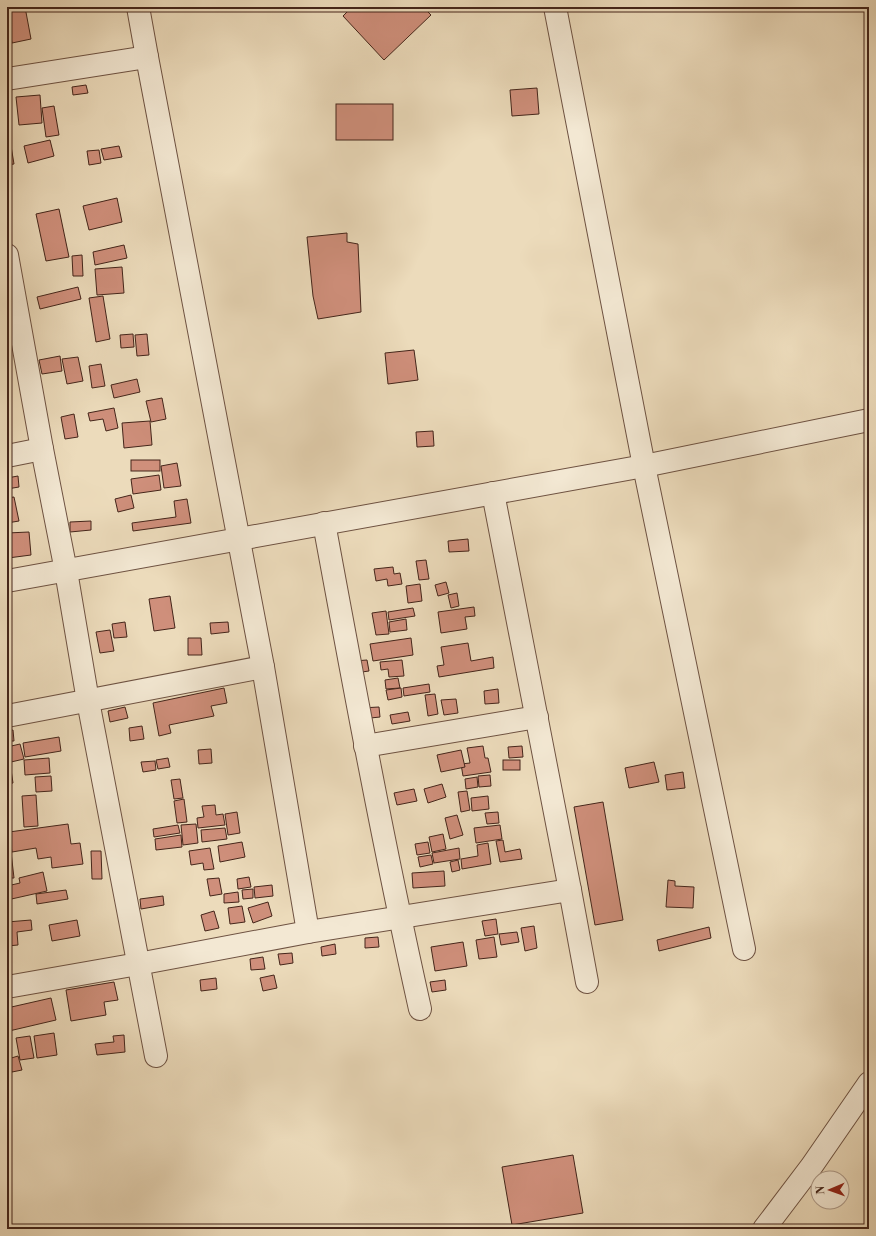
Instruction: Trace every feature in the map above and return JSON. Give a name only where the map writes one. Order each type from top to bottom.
[{"type":"street","points":[[138,7],[146,57],[263,668],[308,932]]},
{"type":"street","points":[[555,7],[644,466],[744,949]]},
{"type":"street","points":[[7,79],[146,57]]},
{"type":"street","points":[[7,255],[10,286],[66,571],[88,701],[156,1056]]},
{"type":"street","points":[[7,581],[644,466],[869,420]]},
{"type":"street","points":[[7,456],[42,449]]},
{"type":"street","points":[[494,493],[587,982]]},
{"type":"street","points":[[324,523],[365,746],[420,1009]]},
{"type":"street","points":[[7,716],[263,668]]},
{"type":"street","points":[[365,746],[536,717]]},
{"type":"street","points":[[7,987],[400,916],[570,890]]},
{"type":"street","points":[[764,1229],[811,1167],[869,1083]]},
{"type":"building","points":[[7,7],[25,7],[31,39],[12,43],[7,18]]},
{"type":"building","points":[[352,7],[423,7],[431,15],[384,60],[343,16]]},
{"type":"building","points":[[86,85],[88,93],[73,95],[72,87]]},
{"type":"building","points":[[537,88],[539,114],[512,116],[510,90]]},
{"type":"building","points":[[40,95],[42,123],[19,125],[16,97]]},
{"type":"building","points":[[336,104],[393,104],[393,140],[336,140]]},
{"type":"building","points":[[54,106],[59,135],[46,137],[42,108]]},
{"type":"building","points":[[50,140],[54,156],[28,163],[24,146]]},
{"type":"building","points":[[11,146],[14,164],[7,165],[7,147]]},
{"type":"building","points":[[119,146],[122,157],[104,160],[101,149]]},
{"type":"building","points":[[99,150],[101,163],[89,165],[87,151]]},
{"type":"building","points":[[117,198],[122,222],[89,230],[83,206]]},
{"type":"building","points":[[59,209],[69,257],[46,261],[36,214]]},
{"type":"building","points":[[347,233],[347,242],[358,244],[361,312],[318,319],[313,296],[307,237]]},
{"type":"building","points":[[124,245],[127,258],[95,265],[93,252]]},
{"type":"building","points":[[82,255],[83,276],[73,276],[72,256]]},
{"type":"building","points":[[122,267],[124,293],[97,295],[95,269]]},
{"type":"building","points":[[78,287],[81,299],[40,309],[37,297]]},
{"type":"building","points":[[103,296],[110,339],[96,342],[89,298]]},
{"type":"building","points":[[133,334],[134,347],[121,348],[120,335]]},
{"type":"building","points":[[147,334],[149,355],[137,356],[135,335]]},
{"type":"building","points":[[414,350],[418,380],[388,384],[385,353]]},
{"type":"building","points":[[60,356],[62,371],[42,374],[39,360]]},
{"type":"building","points":[[78,357],[83,381],[67,384],[62,359]]},
{"type":"building","points":[[101,364],[105,386],[92,388],[89,366]]},
{"type":"building","points":[[137,379],[140,392],[114,398],[111,385]]},
{"type":"building","points":[[162,398],[166,419],[151,422],[146,401]]},
{"type":"building","points":[[114,408],[118,428],[106,431],[103,419],[90,421],[88,413]]},
{"type":"building","points":[[7,411],[9,443],[7,443]]},
{"type":"building","points":[[74,414],[78,437],[65,439],[61,417]]},
{"type":"building","points":[[150,421],[152,445],[124,448],[122,423]]},
{"type":"building","points":[[433,431],[434,446],[417,447],[416,432]]},
{"type":"building","points":[[131,460],[160,460],[160,471],[131,471]]},
{"type":"building","points":[[177,463],[181,486],[164,488],[161,466]]},
{"type":"building","points":[[159,475],[161,490],[133,494],[131,479]]},
{"type":"building","points":[[18,476],[19,487],[7,489],[7,478]]},
{"type":"building","points":[[131,495],[134,508],[118,512],[115,499]]},
{"type":"building","points":[[14,497],[19,521],[7,523],[7,498]]},
{"type":"building","points":[[187,499],[191,523],[133,531],[132,523],[176,517],[174,501]]},
{"type":"building","points":[[91,521],[91,530],[70,532],[70,522]]},
{"type":"building","points":[[29,532],[31,555],[8,558],[7,533]]},
{"type":"building","points":[[468,539],[469,551],[449,552],[448,541]]},
{"type":"building","points":[[426,560],[429,579],[419,580],[416,561]]},
{"type":"building","points":[[393,567],[394,574],[400,573],[402,584],[388,586],[387,579],[376,581],[374,569]]},
{"type":"building","points":[[446,582],[449,593],[438,596],[435,585]]},
{"type":"building","points":[[420,584],[422,601],[408,603],[406,586]]},
{"type":"building","points":[[457,593],[459,606],[451,608],[448,595]]},
{"type":"building","points":[[170,596],[175,628],[154,631],[149,599]]},
{"type":"building","points":[[474,607],[475,616],[465,617],[467,629],[441,633],[438,612]]},
{"type":"building","points":[[413,608],[415,616],[389,620],[388,612]]},
{"type":"building","points":[[386,611],[389,634],[376,635],[372,613]]},
{"type":"building","points":[[406,619],[407,630],[390,632],[389,622]]},
{"type":"building","points":[[125,622],[127,637],[114,638],[112,624]]},
{"type":"building","points":[[228,622],[229,632],[211,634],[210,623]]},
{"type":"building","points":[[110,630],[114,651],[100,653],[96,632]]},
{"type":"building","points":[[188,638],[201,638],[202,655],[188,655]]},
{"type":"building","points":[[411,638],[413,655],[373,661],[370,644]]},
{"type":"building","points":[[468,643],[471,661],[493,657],[494,668],[439,677],[437,666],[444,665],[441,647]]},
{"type":"building","points":[[367,660],[369,671],[355,673],[354,661]]},
{"type":"building","points":[[402,660],[404,676],[389,677],[388,669],[381,670],[380,662]]},
{"type":"building","points":[[398,678],[400,688],[386,689],[385,680]]},
{"type":"building","points":[[429,684],[430,692],[404,696],[403,688]]},
{"type":"building","points":[[224,688],[227,703],[211,706],[214,716],[169,725],[171,733],[159,736],[153,703]]},
{"type":"building","points":[[401,688],[402,697],[388,700],[386,690]]},
{"type":"building","points":[[498,689],[499,703],[485,704],[484,691]]},
{"type":"building","points":[[435,694],[438,714],[428,716],[425,695]]},
{"type":"building","points":[[456,699],[458,713],[444,715],[441,700]]},
{"type":"building","points":[[125,707],[128,718],[110,722],[108,711]]},
{"type":"building","points":[[379,707],[380,717],[361,719],[361,708]]},
{"type":"building","points":[[408,712],[410,721],[392,724],[390,715]]},
{"type":"building","points":[[142,726],[144,739],[130,741],[129,728]]},
{"type":"building","points":[[13,730],[14,741],[7,741],[7,731]]},
{"type":"building","points":[[59,737],[61,751],[25,757],[23,743]]},
{"type":"building","points":[[20,744],[24,759],[11,762],[7,747]]},
{"type":"building","points":[[483,746],[485,758],[488,758],[491,772],[463,776],[461,764],[470,763],[467,748]]},
{"type":"building","points":[[522,746],[523,757],[509,758],[508,747]]},
{"type":"building","points":[[211,749],[212,763],[199,764],[198,750]]},
{"type":"building","points":[[461,750],[465,767],[441,772],[437,755]]},
{"type":"building","points":[[49,758],[50,773],[25,775],[24,760]]},
{"type":"building","points":[[168,758],[170,767],[158,769],[156,760]]},
{"type":"building","points":[[503,760],[520,760],[520,770],[503,770]]},
{"type":"building","points":[[155,761],[156,770],[143,772],[141,762]]},
{"type":"building","points":[[654,762],[659,782],[629,788],[625,768]]},
{"type":"building","points":[[7,763],[10,763],[13,783],[7,784]]},
{"type":"building","points":[[683,772],[685,788],[667,790],[665,775]]},
{"type":"building","points":[[490,775],[491,786],[479,787],[478,776]]},
{"type":"building","points":[[51,776],[52,791],[36,792],[35,777]]},
{"type":"building","points":[[477,777],[478,787],[466,789],[465,779]]},
{"type":"building","points":[[180,779],[183,798],[174,799],[171,780]]},
{"type":"building","points":[[442,784],[446,797],[428,803],[424,789]]},
{"type":"building","points":[[414,789],[417,801],[397,805],[394,793]]},
{"type":"building","points":[[467,791],[470,810],[461,812],[458,792]]},
{"type":"building","points":[[36,795],[38,826],[24,827],[22,796]]},
{"type":"building","points":[[488,796],[489,809],[472,811],[471,798]]},
{"type":"building","points":[[184,799],[187,822],[177,823],[174,801]]},
{"type":"building","points":[[603,802],[623,920],[595,925],[574,807]]},
{"type":"building","points":[[215,805],[216,815],[223,814],[225,825],[198,828],[197,818],[204,817],[202,806]]},
{"type":"building","points":[[237,812],[240,833],[228,835],[225,814]]},
{"type":"building","points":[[498,812],[499,823],[487,824],[485,813]]},
{"type":"building","points":[[457,815],[463,835],[450,839],[445,818]]},
{"type":"building","points":[[68,824],[71,844],[80,843],[83,864],[52,868],[51,857],[38,859],[36,848],[12,852],[9,832]]},
{"type":"building","points":[[196,824],[198,843],[183,845],[181,825]]},
{"type":"building","points":[[178,825],[180,833],[154,837],[153,829]]},
{"type":"building","points":[[500,825],[502,839],[476,843],[474,828]]},
{"type":"building","points":[[225,828],[227,839],[202,842],[201,830]]},
{"type":"building","points":[[443,834],[446,849],[432,852],[429,837]]},
{"type":"building","points":[[181,835],[182,847],[156,850],[155,839]]},
{"type":"building","points":[[503,840],[505,852],[520,849],[522,859],[500,862],[496,841]]},
{"type":"building","points":[[242,842],[245,857],[220,862],[218,846]]},
{"type":"building","points":[[428,842],[430,853],[417,855],[415,844]]},
{"type":"building","points":[[488,843],[491,864],[462,869],[461,859],[478,856],[477,845]]},
{"type":"building","points":[[210,848],[214,869],[204,870],[203,863],[191,865],[189,851]]},
{"type":"building","points":[[459,848],[460,859],[434,863],[432,853]]},
{"type":"building","points":[[91,851],[101,851],[102,879],[92,879]]},
{"type":"building","points":[[11,852],[14,878],[7,878],[7,853]]},
{"type":"building","points":[[431,855],[433,864],[420,867],[418,857]]},
{"type":"building","points":[[458,860],[460,870],[452,872],[450,862]]},
{"type":"building","points":[[444,871],[445,886],[413,888],[412,873]]},
{"type":"building","points":[[43,872],[47,891],[7,900],[7,886],[20,883],[19,878]]},
{"type":"building","points":[[249,877],[251,887],[238,889],[237,879]]},
{"type":"building","points":[[219,878],[222,894],[210,896],[207,879]]},
{"type":"building","points":[[668,880],[675,881],[675,886],[694,887],[693,908],[666,907]]},
{"type":"building","points":[[272,885],[273,896],[255,898],[254,887]]},
{"type":"building","points":[[253,889],[253,898],[243,899],[242,890]]},
{"type":"building","points":[[66,890],[68,899],[37,904],[36,894]]},
{"type":"building","points":[[238,892],[239,902],[224,903],[224,894]]},
{"type":"building","points":[[163,896],[164,905],[141,909],[140,899]]},
{"type":"building","points":[[268,902],[272,916],[253,923],[248,908]]},
{"type":"building","points":[[242,906],[245,922],[230,924],[228,908]]},
{"type":"building","points":[[214,911],[219,928],[205,931],[201,915]]},
{"type":"building","points":[[496,919],[498,934],[485,936],[482,921]]},
{"type":"building","points":[[31,920],[32,930],[17,932],[18,945],[7,946],[7,922]]},
{"type":"building","points":[[77,920],[80,936],[52,941],[49,925]]},
{"type":"building","points":[[534,926],[537,948],[525,951],[521,928]]},
{"type":"building","points":[[709,927],[711,938],[659,951],[657,940]]},
{"type":"building","points":[[517,932],[519,942],[501,945],[499,934]]},
{"type":"building","points":[[378,937],[379,947],[365,948],[365,938]]},
{"type":"building","points":[[494,937],[497,957],[479,959],[476,940]]},
{"type":"building","points":[[463,942],[467,966],[435,971],[431,947]]},
{"type":"building","points":[[335,944],[336,954],[322,956],[321,947]]},
{"type":"building","points":[[292,953],[293,963],[280,965],[278,954]]},
{"type":"building","points":[[263,957],[265,969],[251,970],[250,959]]},
{"type":"building","points":[[274,975],[277,988],[263,991],[260,978]]},
{"type":"building","points":[[216,978],[217,989],[201,991],[200,980]]},
{"type":"building","points":[[445,980],[446,990],[432,992],[430,982]]},
{"type":"building","points":[[114,982],[118,1000],[104,1002],[106,1015],[71,1021],[66,990]]},
{"type":"building","points":[[51,998],[56,1020],[9,1031],[7,1008]]},
{"type":"building","points":[[54,1033],[57,1055],[37,1058],[34,1036]]},
{"type":"building","points":[[124,1035],[125,1052],[97,1055],[95,1044],[114,1042],[113,1036]]},
{"type":"building","points":[[30,1036],[34,1058],[20,1060],[16,1038]]},
{"type":"building","points":[[18,1056],[22,1070],[12,1072],[8,1059]]},
{"type":"building","points":[[573,1155],[583,1213],[512,1225],[502,1167]]}]
